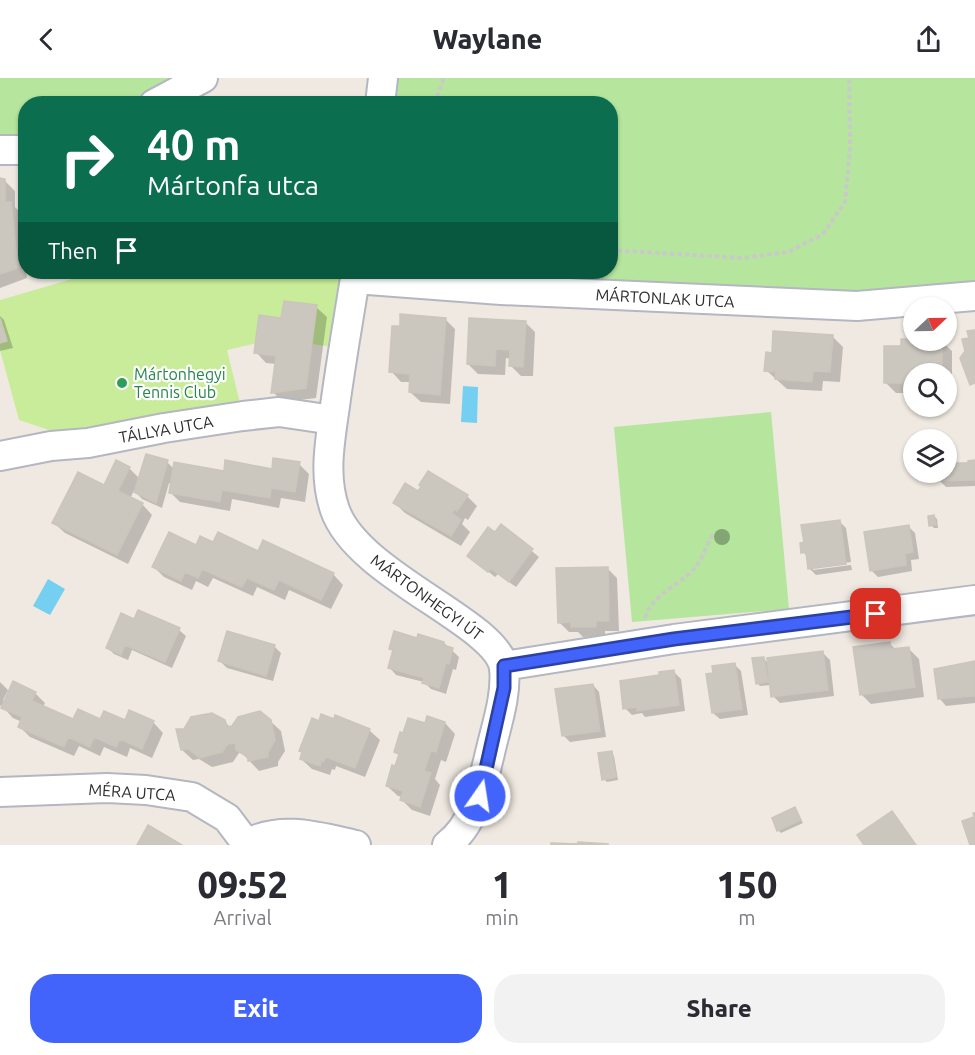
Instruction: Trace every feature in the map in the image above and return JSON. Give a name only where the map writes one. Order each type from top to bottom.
[{"type":"street","points":[[169,96],[203,78]]},
{"type":"street","points":[[381,96],[382,78]]},
{"type":"street","points":[[0,150],[18,150]]},
{"type":"street","name":"MÁRTONHEGYI ÚT","points":[[354,279],[343,342],[328,464],[329,486],[335,510],[344,529],[357,545],[392,575],[479,633],[498,652],[504,666]]},
{"type":"street","name":"MÁRTONLAK UTCA","points":[[394,279],[501,290],[845,306],[975,296]]},
{"type":"street","name":"TÁLLYA UTCA","points":[[0,456],[51,446],[88,443],[164,428],[279,412],[333,420]]},
{"type":"street","points":[[447,845],[459,834],[480,796],[504,688],[504,666],[638,644],[975,600]]},
{"type":"street","name":"MÉRA UTCA","points":[[0,792],[107,788],[192,797],[227,818],[246,844]]},
{"type":"street","points":[[246,844],[271,835],[298,833],[356,845]]},
{"type":"path","points":[[437,96],[444,78]]},
{"type":"path","points":[[618,250],[743,258],[788,252],[823,234],[844,202],[850,150],[849,78]]},
{"type":"path","points":[[638,644],[647,613],[664,592],[694,568],[713,534]]},
{"type":"green space","points":[[0,78],[203,78],[168,96],[18,96],[18,150],[0,150]]},
{"type":"green space","points":[[383,78],[975,78],[975,296],[903,297],[903,302],[857,306],[459,279],[618,279],[618,96],[381,96]]},
{"type":"green space","name":"Mártonhegyi Tennis Club","points":[[72,279],[344,279],[334,347],[274,339],[227,350],[243,416],[88,443],[19,420],[0,350],[0,300]]},
{"type":"green space","points":[[771,412],[789,609],[632,622],[614,427]]},
{"type":"water","points":[[463,386],[478,387],[477,423],[461,422]]},
{"type":"water","points":[[48,579],[65,589],[50,615],[33,606]]},
{"type":"building","points":[[0,178],[5,179],[5,202],[11,202],[18,268],[0,274]]},
{"type":"building","points":[[284,301],[317,305],[306,388],[271,393],[276,356],[254,353],[259,315],[281,318]]},
{"type":"building","points":[[400,314],[446,318],[440,395],[409,392],[410,374],[389,372],[392,326],[400,326]]},
{"type":"building","points":[[0,318],[7,341],[0,343]]},
{"type":"building","points":[[469,318],[526,321],[523,367],[509,366],[510,350],[496,349],[495,366],[467,364]]},
{"type":"building","points":[[975,330],[975,383],[970,385],[960,358],[965,351],[962,339],[969,338],[967,331]]},
{"type":"building","points":[[773,331],[833,335],[830,372],[813,371],[812,382],[775,379],[776,372],[764,371],[766,352],[772,353]]},
{"type":"building","points":[[901,339],[903,339],[903,351],[942,351],[942,363],[903,363],[903,383],[884,383],[884,346],[901,346]]},
{"type":"building","points":[[146,454],[168,460],[156,503],[134,492]]},
{"type":"building","points":[[273,458],[300,462],[295,492],[271,488],[270,498],[222,490],[220,502],[169,493],[174,462],[224,471],[225,460],[272,469]]},
{"type":"building","points":[[116,460],[130,467],[118,491],[143,503],[117,555],[52,523],[78,472],[104,485]]},
{"type":"building","points":[[975,460],[975,480],[957,480],[957,463],[968,463],[968,461]]},
{"type":"building","points":[[428,471],[468,495],[457,511],[455,509],[452,513],[461,520],[451,536],[393,503],[405,483],[418,491]]},
{"type":"building","points":[[934,515],[936,525],[929,526],[928,516]]},
{"type":"building","points":[[840,520],[846,564],[808,569],[806,552],[801,553],[800,543],[804,542],[801,525]]},
{"type":"building","points":[[501,524],[533,549],[509,582],[490,568],[488,572],[467,556],[488,527],[495,532]]},
{"type":"building","points":[[909,525],[913,552],[905,554],[906,565],[870,571],[864,532]]},
{"type":"building","points":[[169,532],[196,545],[200,536],[213,542],[218,532],[258,551],[263,540],[334,573],[321,600],[279,580],[274,590],[247,578],[242,587],[202,569],[198,578],[185,572],[181,581],[152,567]]},
{"type":"building","points":[[608,567],[609,621],[596,621],[596,627],[571,627],[571,622],[558,623],[556,568]]},
{"type":"building","points":[[138,610],[180,628],[165,662],[125,645],[121,655],[106,648],[121,613],[134,619]]},
{"type":"building","points":[[227,631],[275,645],[266,676],[218,661]]},
{"type":"building","points":[[394,631],[417,638],[418,634],[444,642],[443,645],[453,648],[439,688],[422,683],[424,678],[388,668],[393,650],[389,649]]},
{"type":"building","points":[[890,642],[891,649],[909,647],[915,687],[860,695],[853,647]]},
{"type":"building","points":[[823,651],[828,690],[771,697],[767,658]]},
{"type":"building","points":[[764,657],[768,682],[756,684],[752,658]]},
{"type":"building","points":[[975,661],[975,696],[938,699],[934,669]]},
{"type":"building","points":[[735,663],[742,709],[712,713],[706,674],[713,673],[712,666]]},
{"type":"building","points":[[674,670],[679,705],[637,711],[637,707],[623,709],[620,681],[659,675],[659,672]]},
{"type":"building","points":[[13,681],[36,692],[32,701],[73,719],[78,709],[100,719],[104,711],[125,720],[129,710],[154,721],[142,749],[120,739],[116,747],[94,737],[90,747],[68,737],[64,747],[18,727],[22,717],[1,708]]},
{"type":"building","points":[[593,684],[600,731],[562,736],[555,689]]},
{"type":"building","points":[[260,711],[271,720],[275,740],[268,752],[268,757],[248,761],[248,757],[236,750],[235,743],[228,744],[222,752],[200,758],[188,749],[181,750],[176,729],[184,729],[191,717],[212,713],[225,720],[227,727],[232,726],[238,717]]},
{"type":"building","points":[[321,714],[334,719],[335,715],[370,729],[355,768],[326,757],[320,766],[300,759],[302,752],[299,751],[312,718],[319,721]]},
{"type":"building","points":[[427,716],[445,722],[436,752],[431,751],[424,771],[431,773],[420,807],[400,800],[403,791],[386,786],[392,765],[395,766],[399,754],[394,752],[400,732],[403,733],[408,718],[425,723]]},
{"type":"building","points":[[612,751],[616,777],[602,780],[598,753]]},
{"type":"building","points":[[795,807],[801,820],[777,831],[772,818]]},
{"type":"building","points":[[892,811],[916,845],[864,845],[857,835]]},
{"type":"building","points":[[973,813],[975,813],[975,845],[970,845],[962,821],[974,817]]},
{"type":"building","points":[[148,825],[182,845],[137,845]]},
{"type":"building","points":[[578,842],[609,844],[551,845],[551,843],[578,844]]},
{"type":"place","name":"Mártonhegyi Tennis Club","points":[[122,383]]},
{"type":"route","points":[[480,796],[504,688],[504,666],[674,639],[876,614]]}]
